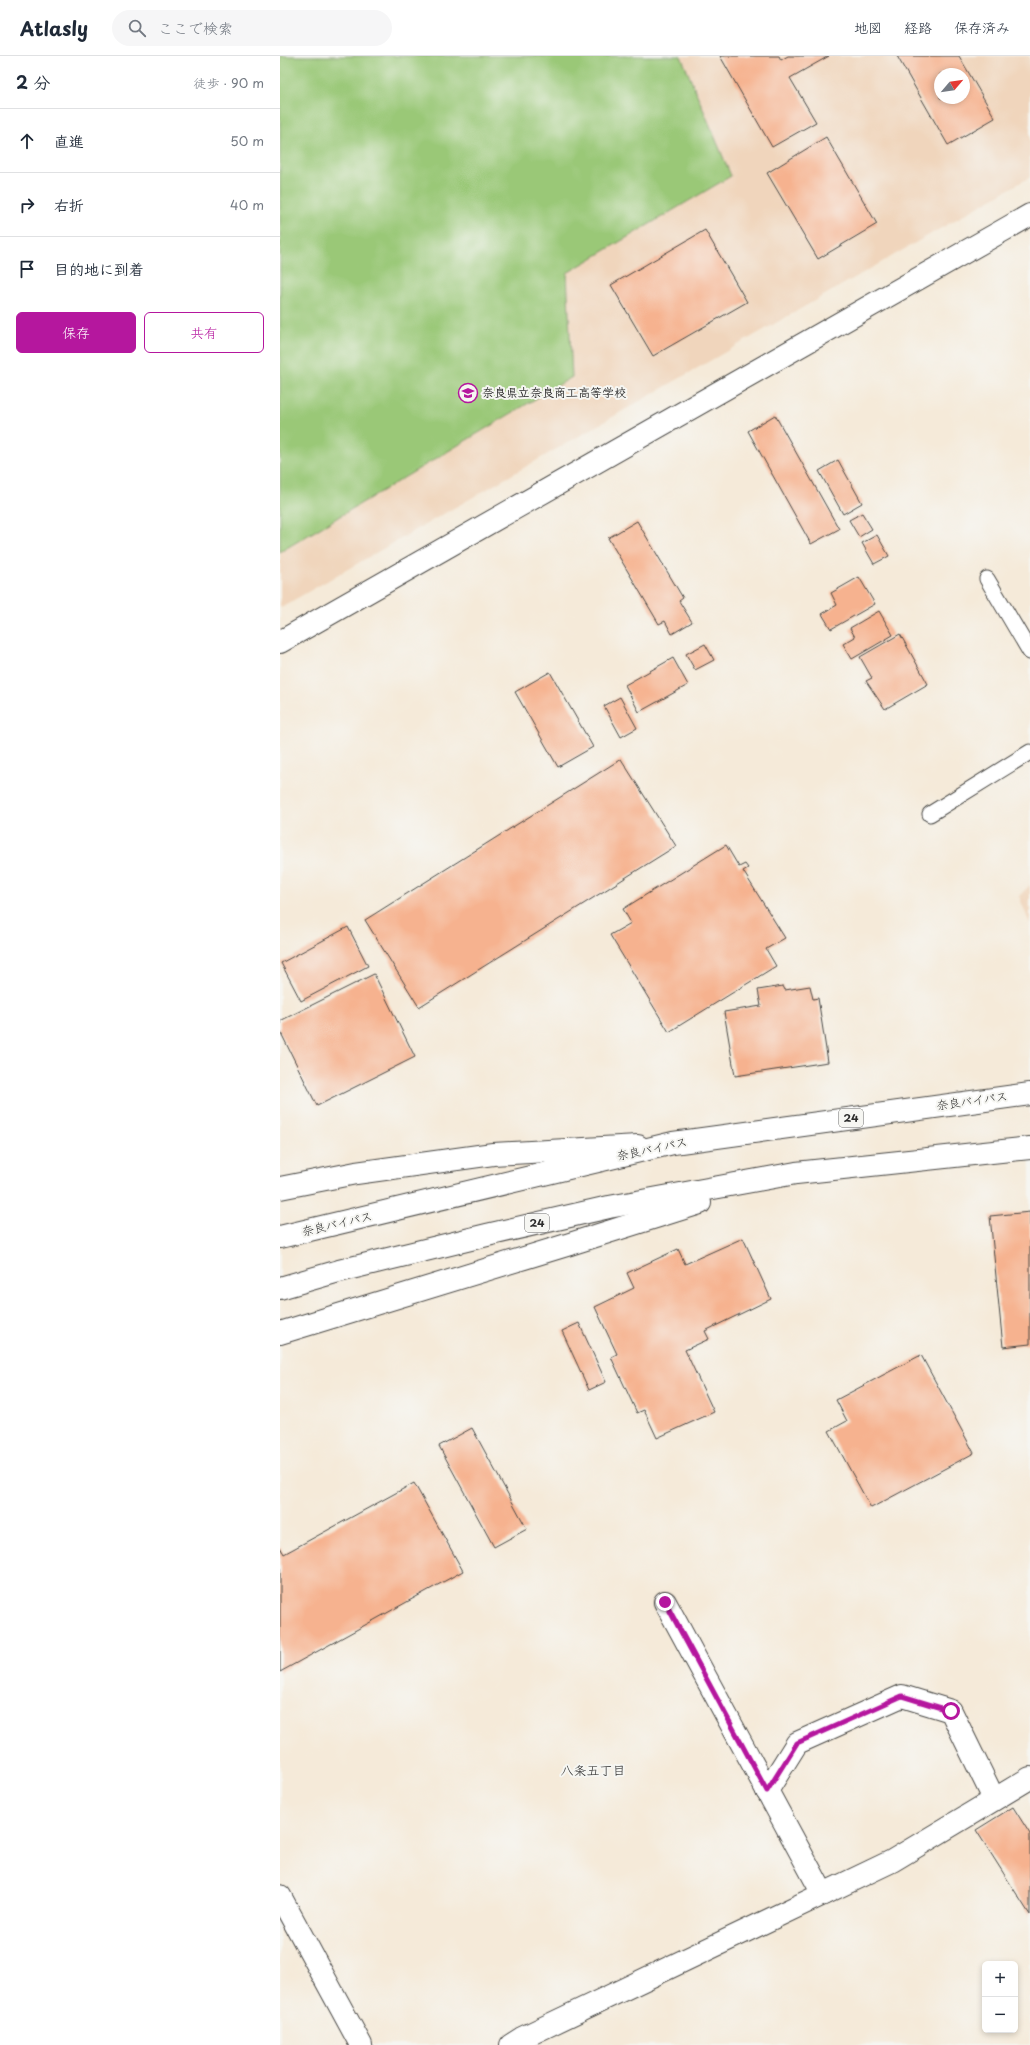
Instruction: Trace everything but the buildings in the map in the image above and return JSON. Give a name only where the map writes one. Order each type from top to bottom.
[{"type":"main road","points":[[280,642],[1030,215]]},
{"type":"main road","name":"奈良バイパス","points":[[280,1237],[673,1143],[1030,1094]]},
{"type":"main road","points":[[280,1188],[356,1173],[493,1154],[673,1143]]},
{"type":"main road","name":"24","points":[[280,1288],[339,1271],[480,1236],[609,1207],[796,1173],[1030,1148]]},
{"type":"main road","points":[[280,1333],[796,1173]]},
{"type":"main road","points":[[665,1602],[823,1894]]},
{"type":"main road","points":[[767,1791],[797,1743],[902,1696],[951,1711],[994,1799]]},
{"type":"main road","points":[[512,2045],[522,2038],[892,1861],[1030,1778]]},
{"type":"main road","points":[[280,1896],[362,2045]]},
{"type":"lane","points":[[987,579],[1030,652]]},
{"type":"lane","points":[[930,814],[1030,752]]},
{"type":"shaded area","name":"奈良県立奈良商工高等学校","points":[[280,56],[1030,56],[1030,177],[280,608]]},
{"type":"shaded area","points":[[1030,885],[1030,924],[1019,896]]},
{"type":"green space","points":[[280,56],[681,56],[731,176],[567,273],[572,377],[280,552]]},
{"type":"place","name":"奈良県立奈良商工高等学校","points":[[468,393]]},
{"type":"district","name":"八条五丁目","points":[[593,1770]]},
{"type":"route","points":[[665,1602],[767,1791],[797,1743],[902,1696],[951,1711]]}]
